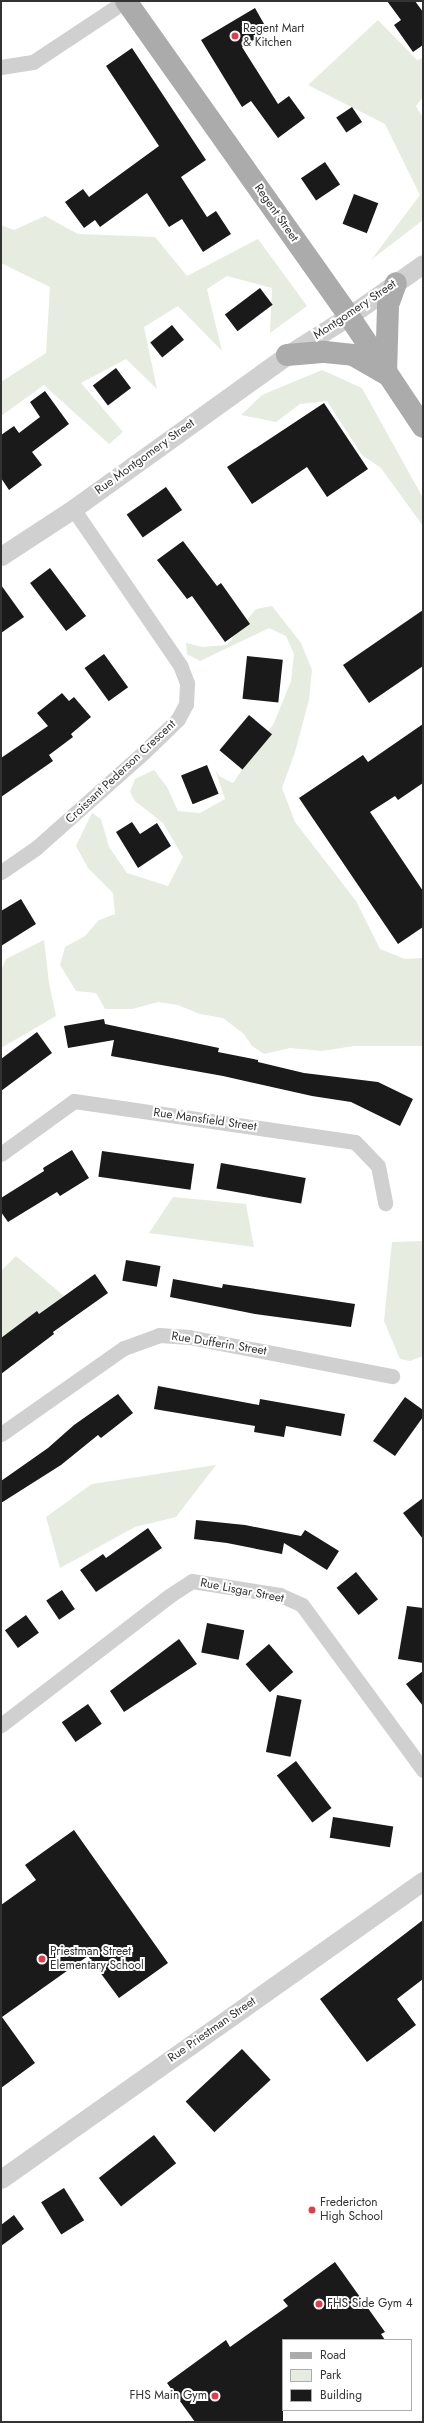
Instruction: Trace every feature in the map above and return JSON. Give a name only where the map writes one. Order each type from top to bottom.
[{"type":"main road","name":"Regent Street","points":[[125,1],[349,316],[386,374],[423,427]]},
{"type":"main road","points":[[287,355],[325,352],[353,355],[386,374],[388,305],[396,283]]},
{"type":"street","points":[[1,67],[33,62],[125,1]]},
{"type":"street","name":"Montgomery Street","points":[[287,355],[349,316],[423,264]]},
{"type":"street","name":"Rue Montgomery Street","points":[[1,556],[73,509],[287,355]]},
{"type":"street","name":"Croissant Pederson Crescent","points":[[1,872],[36,848],[144,752],[178,719],[186,704],[187,683],[180,665],[73,509]]},
{"type":"street","name":"Rue Mansfield Street","points":[[1,1154],[74,1101],[355,1142],[378,1166],[385,1203]]},
{"type":"street","name":"Rue Dufferin Street","points":[[1,1434],[124,1348],[159,1335],[189,1337],[392,1376]]},
{"type":"street","name":"Rue Lisgar Street","points":[[1,1725],[169,1596],[192,1581],[280,1595],[302,1605],[423,1770]]},
{"type":"street","name":"Rue Priestman Street","points":[[1,2179],[423,1881]]},
{"type":"green space","points":[[378,20],[417,60],[423,58],[423,97],[416,106],[423,118],[423,220],[371,260],[420,195],[385,124],[308,85]]},
{"type":"green space","points":[[45,216],[78,234],[155,237],[187,276],[258,239],[307,306],[270,333],[272,288],[227,276],[207,289],[222,351],[178,306],[144,327],[157,389],[126,359],[81,383],[123,432],[109,444],[44,385],[1,416],[1,382],[46,353],[50,287],[1,263],[1,225],[14,230]]},
{"type":"green space","points":[[322,370],[362,388],[423,498],[423,526],[381,468],[362,455],[327,401],[300,404],[276,422],[241,415],[262,395]]},
{"type":"green space","points":[[272,606],[301,643],[312,670],[309,700],[295,752],[282,788],[295,822],[356,901],[380,949],[405,959],[423,958],[423,1046],[354,1046],[322,1051],[290,1048],[264,1054],[252,1046],[244,1034],[223,1018],[200,1014],[178,1005],[158,1002],[132,1009],[105,1009],[96,993],[76,991],[60,965],[65,947],[85,936],[99,920],[115,914],[113,893],[88,868],[76,846],[92,813],[101,819],[109,847],[127,873],[168,886],[183,857],[163,823],[135,801],[130,792],[135,779],[154,770],[167,787],[178,811],[200,813],[225,799],[215,769],[219,776],[233,783],[274,723],[291,681],[294,654],[286,636],[269,628],[200,661],[187,654],[186,643],[203,647],[227,645],[256,609]]},
{"type":"green space","points":[[44,940],[49,983],[56,1016],[1,1048],[1,970],[6,959]]},
{"type":"green space","points":[[173,1197],[246,1204],[254,1247],[149,1233]]},
{"type":"green space","points":[[423,1241],[423,1356],[410,1361],[400,1359],[384,1321],[392,1242]]},
{"type":"green space","points":[[16,1256],[64,1296],[1,1342],[1,1271]]},
{"type":"green space","points":[[216,1465],[176,1517],[135,1527],[60,1568],[46,1517],[92,1484]]},
{"type":"building","points":[[387,1],[415,1],[423,12],[423,45],[413,52],[394,25],[401,20]]},
{"type":"building","points":[[255,8],[268,31],[242,47],[278,104],[289,96],[305,118],[278,138],[251,101],[242,107],[201,40]]},
{"type":"building","points":[[132,48],[206,160],[181,177],[207,217],[216,211],[231,234],[203,252],[182,219],[169,227],[147,193],[100,227],[95,220],[84,228],[65,202],[83,189],[89,197],[159,146],[106,66]]},
{"type":"building","points":[[352,107],[362,122],[346,133],[336,118]]},
{"type":"building","points":[[325,162],[340,184],[316,201],[301,178]]},
{"type":"building","points":[[354,194],[378,203],[367,233],[343,224]]},
{"type":"building","points":[[260,288],[273,305],[237,331],[225,314]]},
{"type":"building","points":[[172,325],[184,340],[162,357],[150,343]]},
{"type":"building","points":[[116,368],[131,388],[108,405],[93,385]]},
{"type":"building","points":[[45,391],[69,424],[32,452],[42,465],[9,490],[1,478],[1,435],[14,426],[19,433],[40,417],[30,402]]},
{"type":"building","points":[[324,403],[368,469],[327,497],[307,467],[252,504],[227,467]]},
{"type":"building","points":[[166,487],[182,510],[143,537],[127,515]]},
{"type":"building","points":[[183,541],[217,586],[221,583],[250,624],[225,642],[192,596],[187,599],[157,560]]},
{"type":"building","points":[[50,568],[86,616],[66,631],[30,583]]},
{"type":"building","points":[[1,585],[24,617],[1,633]]},
{"type":"building","points":[[423,610],[423,666],[369,703],[343,665]]},
{"type":"building","points":[[104,654],[128,687],[109,701],[85,668]]},
{"type":"building","points":[[247,656],[283,660],[278,703],[243,699]]},
{"type":"building","points":[[62,693],[69,701],[74,697],[91,717],[71,734],[73,737],[49,755],[53,761],[1,797],[1,758],[48,726],[37,713]]},
{"type":"building","points":[[249,715],[272,734],[242,770],[219,750]]},
{"type":"building","points":[[423,724],[423,783],[398,800],[395,796],[370,812],[423,891],[423,927],[398,944],[299,798],[363,755],[368,762]]},
{"type":"building","points":[[207,765],[219,794],[193,804],[181,775]]},
{"type":"building","points":[[132,822],[140,834],[157,823],[171,846],[138,868],[116,832]]},
{"type":"building","points":[[21,899],[36,924],[1,946],[1,911]]},
{"type":"building","points":[[104,1019],[105,1024],[219,1048],[218,1052],[258,1060],[258,1062],[304,1073],[378,1082],[413,1099],[400,1126],[351,1102],[312,1096],[223,1076],[111,1056],[114,1040],[68,1048],[64,1026]]},
{"type":"building","points":[[37,1032],[52,1053],[1,1091],[1,1059]]},
{"type":"building","points":[[72,1150],[89,1178],[60,1196],[57,1192],[8,1222],[1,1212],[1,1198],[44,1171],[43,1168]]},
{"type":"building","points":[[102,1151],[194,1164],[190,1190],[98,1177]]},
{"type":"building","points":[[221,1163],[306,1178],[301,1204],[216,1189]]},
{"type":"building","points":[[126,1260],[160,1266],[157,1287],[122,1281]]},
{"type":"building","points":[[95,1274],[108,1293],[53,1332],[54,1334],[1,1374],[1,1338],[37,1311],[39,1314]]},
{"type":"building","points":[[173,1279],[222,1288],[223,1284],[355,1304],[351,1327],[255,1314],[170,1297]]},
{"type":"building","points":[[158,1386],[259,1405],[260,1399],[345,1414],[341,1436],[286,1426],[284,1437],[254,1432],[255,1426],[154,1409]]},
{"type":"building","points":[[118,1394],[133,1413],[101,1438],[98,1435],[61,1465],[1,1503],[1,1481],[48,1448],[74,1425]]},
{"type":"building","points":[[405,1397],[423,1410],[423,1417],[395,1456],[373,1441]]},
{"type":"building","points":[[423,1498],[423,1539],[403,1513]]},
{"type":"building","points":[[196,1520],[245,1525],[301,1536],[305,1530],[339,1551],[327,1570],[284,1543],[282,1554],[227,1543],[194,1539]]},
{"type":"building","points":[[148,1528],[162,1548],[96,1592],[80,1570],[103,1554],[106,1558]]},
{"type":"building","points":[[356,1572],[378,1599],[359,1615],[337,1588]]},
{"type":"building","points":[[62,1590],[75,1609],[59,1620],[46,1601]]},
{"type":"building","points":[[407,1606],[423,1608],[423,1663],[398,1659]]},
{"type":"building","points":[[26,1615],[39,1633],[18,1648],[5,1630]]},
{"type":"building","points":[[207,1623],[244,1630],[239,1660],[201,1652]]},
{"type":"building","points":[[179,1639],[197,1664],[124,1712],[110,1691]]},
{"type":"building","points":[[269,1644],[293,1672],[270,1692],[246,1664]]},
{"type":"building","points":[[423,1671],[423,1706],[406,1684]]},
{"type":"building","points":[[277,1695],[302,1700],[290,1757],[266,1752]]},
{"type":"building","points":[[88,1704],[102,1724],[76,1742],[62,1722]]},
{"type":"building","points":[[296,1761],[332,1808],[312,1823],[277,1775]]},
{"type":"building","points":[[333,1817],[393,1827],[390,1847],[330,1838]]},
{"type":"building","name":"Priestman Street Elementary School","points":[[74,1830],[168,1963],[119,1998],[88,1956],[2,2017],[35,2063],[1,2088],[1,1905],[36,1880],[25,1865]]},
{"type":"building","points":[[423,1920],[423,1979],[397,1999],[416,2025],[367,2062],[320,1999]]},
{"type":"building","points":[[242,2049],[271,2080],[214,2132],[186,2102]]},
{"type":"building","points":[[154,2135],[176,2163],[121,2206],[99,2178]]},
{"type":"building","points":[[64,2188],[84,2220],[61,2235],[41,2202]]},
{"type":"building","points":[[14,2215],[24,2229],[1,2246],[1,2225]]},
{"type":"building","points":[[335,2262],[385,2332],[381,2334],[384,2339],[282,2339],[283,2422],[195,2422],[167,2383],[226,2340],[230,2347],[288,2306],[283,2300]]},
{"type":"place","name":"Regent Mart & Kitchen","points":[[235,36]]},
{"type":"place","name":"Priestman Street Elementary School","points":[[42,1959]]},
{"type":"place","name":"Fredericton High School","points":[[312,2210]]},
{"type":"place","name":"FHS Side Gym 4","points":[[319,2304]]},
{"type":"place","name":"FHS Main Gym","points":[[215,2396]]}]
